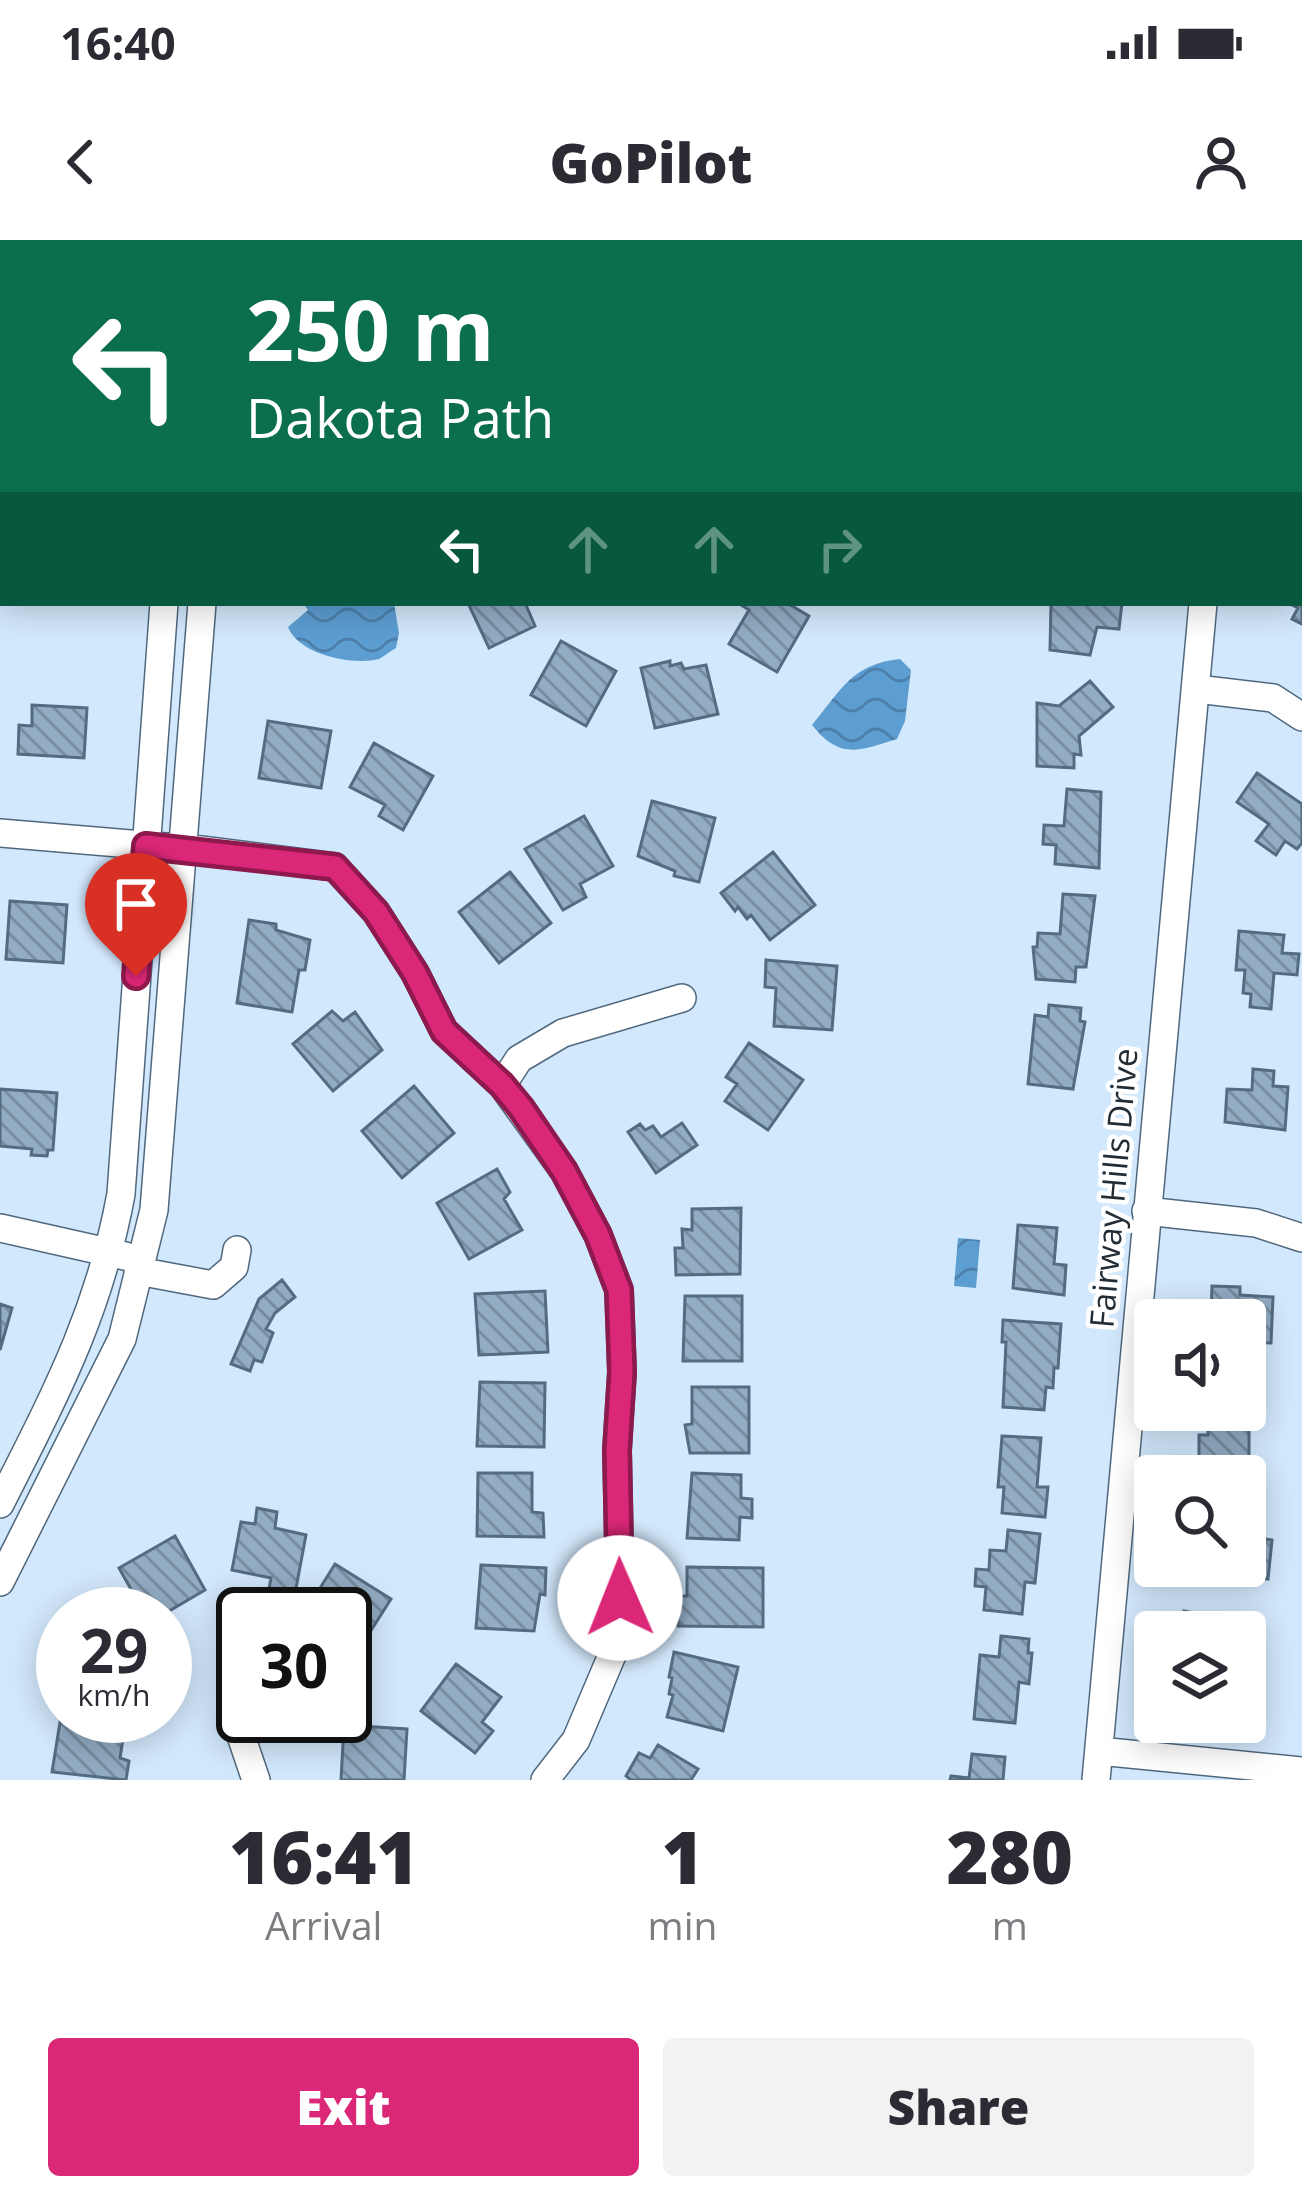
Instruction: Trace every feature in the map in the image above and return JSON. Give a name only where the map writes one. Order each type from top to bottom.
[{"type":"street","points":[[0,1504],[80,1342],[110,1252],[121,1194],[164,606]]},
{"type":"street","points":[[0,1582],[122,1339],[154,1210],[202,606]]},
{"type":"street","name":"Fairway Hills Drive","points":[[1096,1780],[1203,606]]},
{"type":"street","points":[[1197,688],[1273,698],[1302,717]]},
{"type":"street","points":[[0,833],[335,867],[376,912],[444,1031],[502,1085],[564,1171],[598,1235],[619,1290],[621,1634],[576,1740],[544,1780]]},
{"type":"street","points":[[502,1085],[519,1059],[563,1034],[682,998]]},
{"type":"street","points":[[1146,1211],[1256,1223],[1302,1238]]},
{"type":"street","points":[[0,1228],[110,1252],[214,1285],[234,1267],[237,1250]]},
{"type":"street","points":[[243,1743],[256,1780]]},
{"type":"street","points":[[1099,1751],[1302,1771]]},
{"type":"water","points":[[305,606],[394,606],[396,648],[368,661],[314,651],[288,627],[308,610]]},
{"type":"water","points":[[900,659],[911,670],[905,721],[897,739],[851,750],[832,744],[812,725],[859,673]]},
{"type":"water","points":[[958,1238],[980,1240],[976,1288],[954,1286]]},
{"type":"building","points":[[469,606],[526,606],[535,626],[489,648]]},
{"type":"building","points":[[743,606],[792,606],[809,616],[777,672],[729,644],[749,610]]},
{"type":"building","points":[[1051,606],[1122,606],[1119,629],[1097,627],[1090,655],[1050,650]]},
{"type":"building","points":[[1294,606],[1302,606],[1302,624],[1292,619],[1298,608]]},
{"type":"building","points":[[561,641],[616,671],[586,726],[531,695]]},
{"type":"building","points":[[670,661],[670,666],[681,663],[684,669],[706,665],[718,714],[655,728],[641,668]]},
{"type":"building","points":[[1090,681],[1113,707],[1079,736],[1081,755],[1074,754],[1074,768],[1037,766],[1037,703],[1059,706]]},
{"type":"building","points":[[32,705],[87,708],[84,758],[18,754],[19,725],[32,726]]},
{"type":"building","points":[[268,721],[331,731],[321,788],[259,778]]},
{"type":"building","points":[[374,743],[433,776],[403,830],[379,816],[385,805],[350,787]]},
{"type":"building","points":[[1257,773],[1302,804],[1302,843],[1297,849],[1285,841],[1276,855],[1256,841],[1269,824],[1237,802]]},
{"type":"building","points":[[1067,789],[1101,792],[1099,868],[1055,864],[1056,845],[1043,844],[1044,825],[1064,826]]},
{"type":"building","points":[[652,801],[715,818],[699,882],[674,876],[675,871],[638,856]]},
{"type":"building","points":[[584,816],[613,866],[580,884],[586,897],[563,910],[525,849]]},
{"type":"building","points":[[773,852],[815,905],[770,940],[751,915],[747,919],[738,907],[735,911],[721,893]]},
{"type":"building","points":[[510,872],[551,923],[499,963],[459,912]]},
{"type":"building","points":[[1063,894],[1095,896],[1086,967],[1076,967],[1075,982],[1036,979],[1033,947],[1037,947],[1038,933],[1060,934]]},
{"type":"building","points":[[10,901],[67,905],[63,963],[6,959]]},
{"type":"building","points":[[249,920],[276,924],[276,930],[310,940],[292,1012],[237,1003]]},
{"type":"building","points":[[1239,931],[1284,935],[1282,953],[1299,954],[1297,975],[1274,973],[1271,1009],[1250,1007],[1251,994],[1243,993],[1245,970],[1236,970]]},
{"type":"building","points":[[766,960],[837,966],[832,1030],[774,1026],[776,988],[765,987]]},
{"type":"building","points":[[1049,1005],[1081,1008],[1080,1021],[1085,1022],[1073,1089],[1028,1084],[1035,1015],[1048,1017]]},
{"type":"building","points":[[332,1011],[343,1021],[355,1012],[382,1050],[333,1091],[293,1044]]},
{"type":"building","points":[[749,1043],[803,1080],[768,1130],[725,1101],[737,1084],[726,1077]]},
{"type":"building","points":[[1253,1069],[1274,1071],[1273,1086],[1288,1087],[1285,1130],[1225,1122],[1227,1089],[1252,1090]]},
{"type":"building","points":[[414,1086],[454,1133],[402,1178],[362,1131]]},
{"type":"building","points":[[0,1089],[57,1093],[53,1150],[47,1156],[31,1155],[32,1149],[0,1146]]},
{"type":"building","points":[[682,1123],[697,1145],[656,1173],[628,1132],[640,1124],[645,1130],[653,1126],[661,1137]]},
{"type":"building","points":[[497,1169],[510,1192],[504,1199],[522,1230],[469,1259],[437,1203]]},
{"type":"building","points":[[741,1208],[740,1274],[676,1275],[675,1248],[683,1248],[682,1229],[692,1230],[692,1209]]},
{"type":"building","points":[[1018,1225],[1057,1228],[1054,1264],[1066,1265],[1064,1295],[1013,1288]]},
{"type":"building","points":[[282,1280],[295,1297],[275,1313],[266,1329],[273,1333],[262,1362],[254,1360],[250,1371],[231,1364],[259,1299]]},
{"type":"building","points":[[1212,1286],[1240,1287],[1240,1295],[1273,1297],[1271,1343],[1266,1343],[1266,1299],[1212,1299]]},
{"type":"building","points":[[545,1291],[548,1352],[479,1355],[475,1294]]},
{"type":"building","points":[[685,1296],[742,1296],[742,1361],[683,1361]]},
{"type":"building","points":[[0,1304],[12,1308],[0,1350]]},
{"type":"building","points":[[1003,1320],[1061,1324],[1058,1368],[1054,1368],[1053,1388],[1046,1387],[1044,1410],[1003,1407]]},
{"type":"building","points":[[480,1382],[545,1383],[544,1447],[477,1446]]},
{"type":"building","points":[[692,1387],[749,1387],[749,1453],[690,1453],[685,1425],[692,1424]]},
{"type":"building","points":[[1208,1431],[1249,1431],[1249,1455],[1199,1455],[1199,1435],[1208,1435]]},
{"type":"building","points":[[1002,1436],[1041,1438],[1037,1487],[1048,1487],[1045,1517],[1002,1513],[1004,1487],[998,1487]]},
{"type":"building","points":[[478,1473],[532,1473],[532,1512],[543,1513],[544,1537],[477,1536]]},
{"type":"building","points":[[692,1473],[741,1475],[741,1498],[752,1499],[752,1518],[740,1517],[739,1540],[687,1538]]},
{"type":"building","points":[[257,1508],[277,1512],[275,1528],[306,1535],[296,1587],[269,1587],[271,1578],[232,1570],[241,1522],[255,1524]]},
{"type":"building","points":[[1008,1530],[1040,1534],[1035,1583],[1025,1582],[1022,1614],[984,1610],[986,1587],[975,1586],[976,1569],[989,1570],[990,1550],[1006,1551]]},
{"type":"building","points":[[175,1536],[205,1590],[192,1598],[192,1587],[130,1587],[119,1568]]},
{"type":"building","points":[[1266,1539],[1272,1540],[1266,1579]]},
{"type":"building","points":[[335,1564],[372,1587],[321,1587]]},
{"type":"building","points":[[481,1565],[546,1568],[545,1595],[540,1594],[534,1631],[476,1628]]},
{"type":"building","points":[[687,1567],[763,1568],[763,1627],[678,1626],[678,1596],[687,1596]]},
{"type":"building","points":[[372,1587],[391,1599],[372,1629]]},
{"type":"building","points":[[1001,1636],[1029,1639],[1028,1653],[1032,1653],[1029,1684],[1019,1682],[1015,1723],[974,1719],[980,1655],[999,1657]]},
{"type":"building","points":[[674,1652],[738,1667],[723,1731],[667,1717],[673,1695],[669,1694],[669,1677]]},
{"type":"building","points":[[456,1664],[501,1697],[482,1722],[493,1731],[475,1753],[421,1711]]},
{"type":"building","points":[[372,1727],[407,1729],[404,1780],[341,1780],[343,1743],[372,1743]]},
{"type":"building","points":[[57,1743],[122,1743],[120,1758],[129,1761],[126,1780],[52,1772]]},
{"type":"building","points":[[658,1745],[698,1769],[691,1780],[631,1780],[626,1776],[639,1753],[650,1758]]},
{"type":"building","points":[[972,1754],[1005,1757],[1003,1780],[950,1780],[951,1776],[969,1778]]},
{"type":"route","points":[[136,976],[146,846],[335,867],[376,912],[444,1031],[502,1085],[564,1171],[598,1235],[619,1290],[620,1598]]}]
